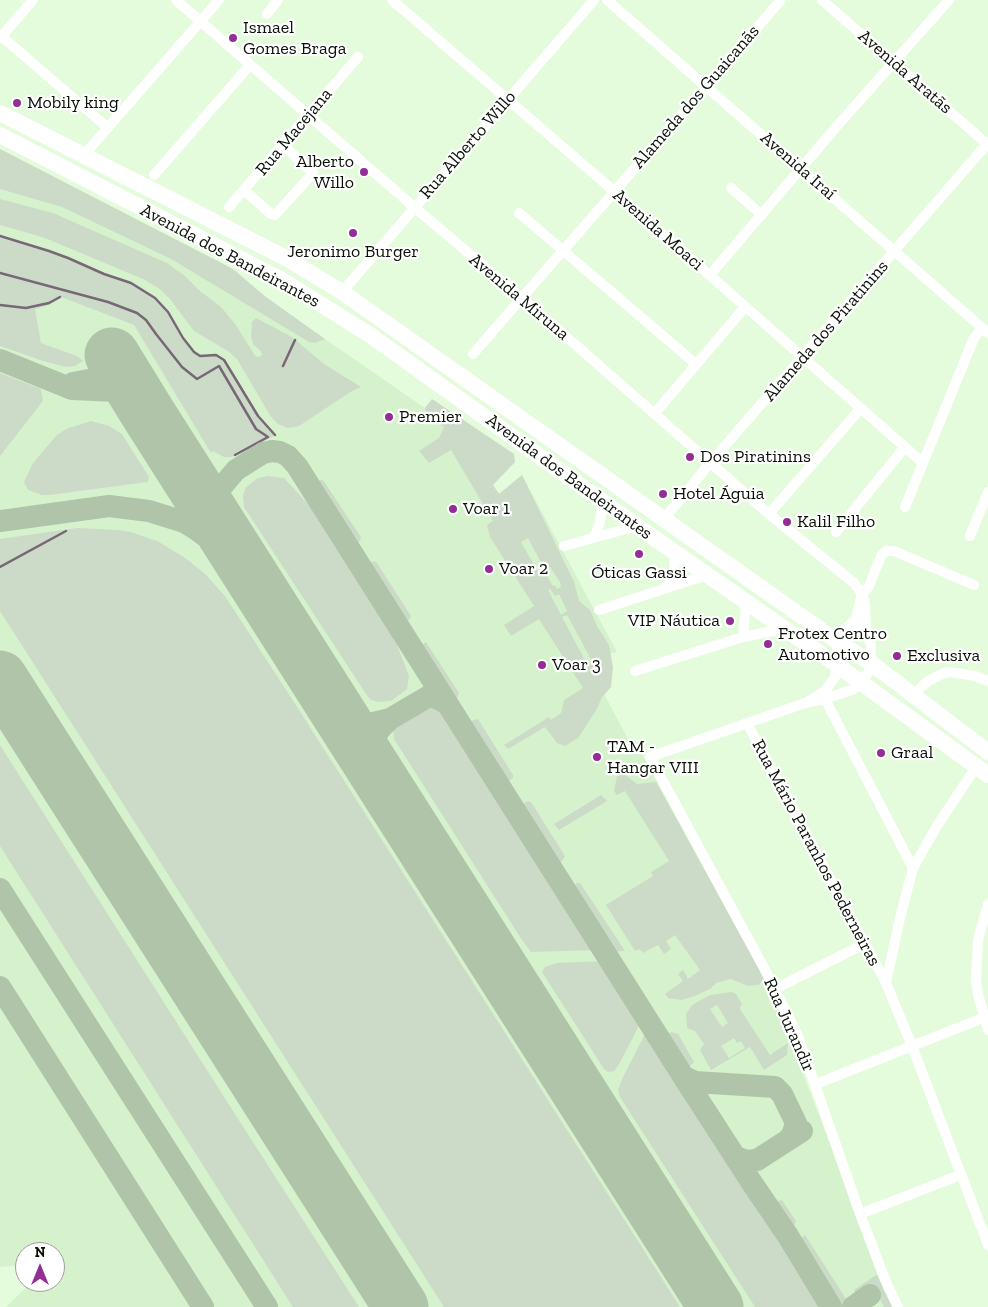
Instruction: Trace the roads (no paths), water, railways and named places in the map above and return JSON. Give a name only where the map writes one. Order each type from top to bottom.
[{"type":"highway","name":"Avenida dos Bandeirantes","points":[[0,113],[284,257],[342,292],[838,642],[871,663],[988,752]]},
{"type":"highway","name":"Avenida dos Bandeirantes","points":[[0,135],[306,294],[370,335],[637,526],[837,665],[982,771]]},
{"type":"street","points":[[33,0],[1,36],[108,128]]},
{"type":"street","name":"Avenida Miruna","points":[[176,0],[655,413],[769,514],[854,583],[862,594]]},
{"type":"street","points":[[84,155],[219,0]]},
{"type":"street","points":[[267,14],[278,0]]},
{"type":"street","name":"Rua Alberto Willo","points":[[342,292],[594,0]]},
{"type":"street","name":"Avenida Iraí","points":[[608,0],[986,331]]},
{"type":"street","name":"Alameda dos Guaicanãs","points":[[474,354],[781,0]]},
{"type":"street","name":"Avenida Aratãs","points":[[822,0],[988,144]]},
{"type":"street","points":[[710,276],[949,0]]},
{"type":"street","name":"Avenida Moaci","points":[[399,2],[507,100],[614,191],[923,463]]},
{"type":"street","name":"Rua Macejana","points":[[229,207],[358,56]]},
{"type":"street","points":[[154,175],[250,65]]},
{"type":"street","name":"Alameda dos Piratinins","points":[[664,519],[710,463],[988,144]]},
{"type":"street","points":[[244,190],[271,214],[277,214],[313,172],[283,145]]},
{"type":"street","points":[[731,188],[762,215]]},
{"type":"street","points":[[519,213],[696,364]]},
{"type":"street","points":[[655,413],[745,307]]},
{"type":"street","points":[[905,507],[974,338],[986,331]]},
{"type":"street","points":[[769,514],[861,408]]},
{"type":"street","points":[[836,532],[905,447]]},
{"type":"street","points":[[970,536],[988,492]]},
{"type":"street","points":[[595,536],[600,522],[603,501]]},
{"type":"street","points":[[564,546],[637,526]]},
{"type":"street","points":[[805,703],[825,691],[832,684],[837,665],[838,642],[845,628],[851,624],[858,614],[862,594],[873,578],[886,551],[890,550],[974,585]]},
{"type":"street","points":[[660,590],[671,583],[674,576],[675,552]]},
{"type":"street","points":[[599,610],[707,575]]},
{"type":"street","points":[[747,723],[854,689],[862,683],[870,670],[871,645],[866,630],[865,604],[862,594]]},
{"type":"street","points":[[743,637],[746,603]]},
{"type":"street","points":[[851,624],[856,624],[866,630]]},
{"type":"street","points":[[635,672],[743,637],[783,629]]},
{"type":"street","points":[[913,695],[928,680],[944,673],[950,672],[975,676],[988,681]]},
{"type":"street","points":[[825,699],[913,868]]},
{"type":"street","name":"Rua Jurandir","points":[[747,723],[650,757],[775,989],[798,1036],[860,1214],[898,1307]]},
{"type":"street","name":"Rua Mário Paranhos Pederneiras","points":[[747,723],[886,983],[988,1245]]},
{"type":"street","points":[[886,983],[913,868],[929,838],[982,771]]},
{"type":"street","points":[[988,904],[978,940],[976,961],[978,994],[986,1017],[988,1030]]},
{"type":"street","points":[[775,989],[864,944]]},
{"type":"street","points":[[816,1084],[986,1017]]},
{"type":"street","points":[[860,1214],[960,1175]]},
{"type":"waterway","points":[[0,236],[49,251],[131,283],[155,298],[168,312],[183,338],[194,352],[200,356],[216,355],[224,360],[258,416],[275,435]]},
{"type":"waterway","points":[[0,273],[108,302],[137,313],[146,320],[182,367],[197,379],[219,366],[256,429],[268,437],[235,455]]},
{"type":"waterway","points":[[0,305],[26,308],[49,303],[60,297]]},
{"type":"waterway","points":[[283,366],[295,340]]},
{"type":"waterway","points":[[0,567],[66,531]]},
{"type":"place","name":"Ismael Gomes Braga","points":[[233,38]]},
{"type":"place","name":"Mobily king","points":[[17,103]]},
{"type":"place","name":"Alberto Willo","points":[[364,172]]},
{"type":"place","name":"Jeronimo Burger","points":[[353,233]]},
{"type":"place","name":"Premier","points":[[389,417]]},
{"type":"place","name":"Dos Piratinins","points":[[690,457]]},
{"type":"place","name":"Hotel Águia","points":[[663,494]]},
{"type":"place","name":"Voar 1","points":[[453,509]]},
{"type":"place","name":"Kalil Filho","points":[[787,522]]},
{"type":"place","name":"Óticas Gassi","points":[[639,554]]},
{"type":"place","name":"Voar 2","points":[[489,569]]},
{"type":"place","name":"VIP Náutica","points":[[730,621]]},
{"type":"place","name":"Frotex Centro Automotivo","points":[[768,644]]},
{"type":"place","name":"Exclusiva","points":[[897,656]]},
{"type":"place","name":"Voar 3","points":[[542,665]]},
{"type":"place","name":"Graal","points":[[881,753]]},
{"type":"place","name":"TAM - Hangar VIII","points":[[597,757]]}]
